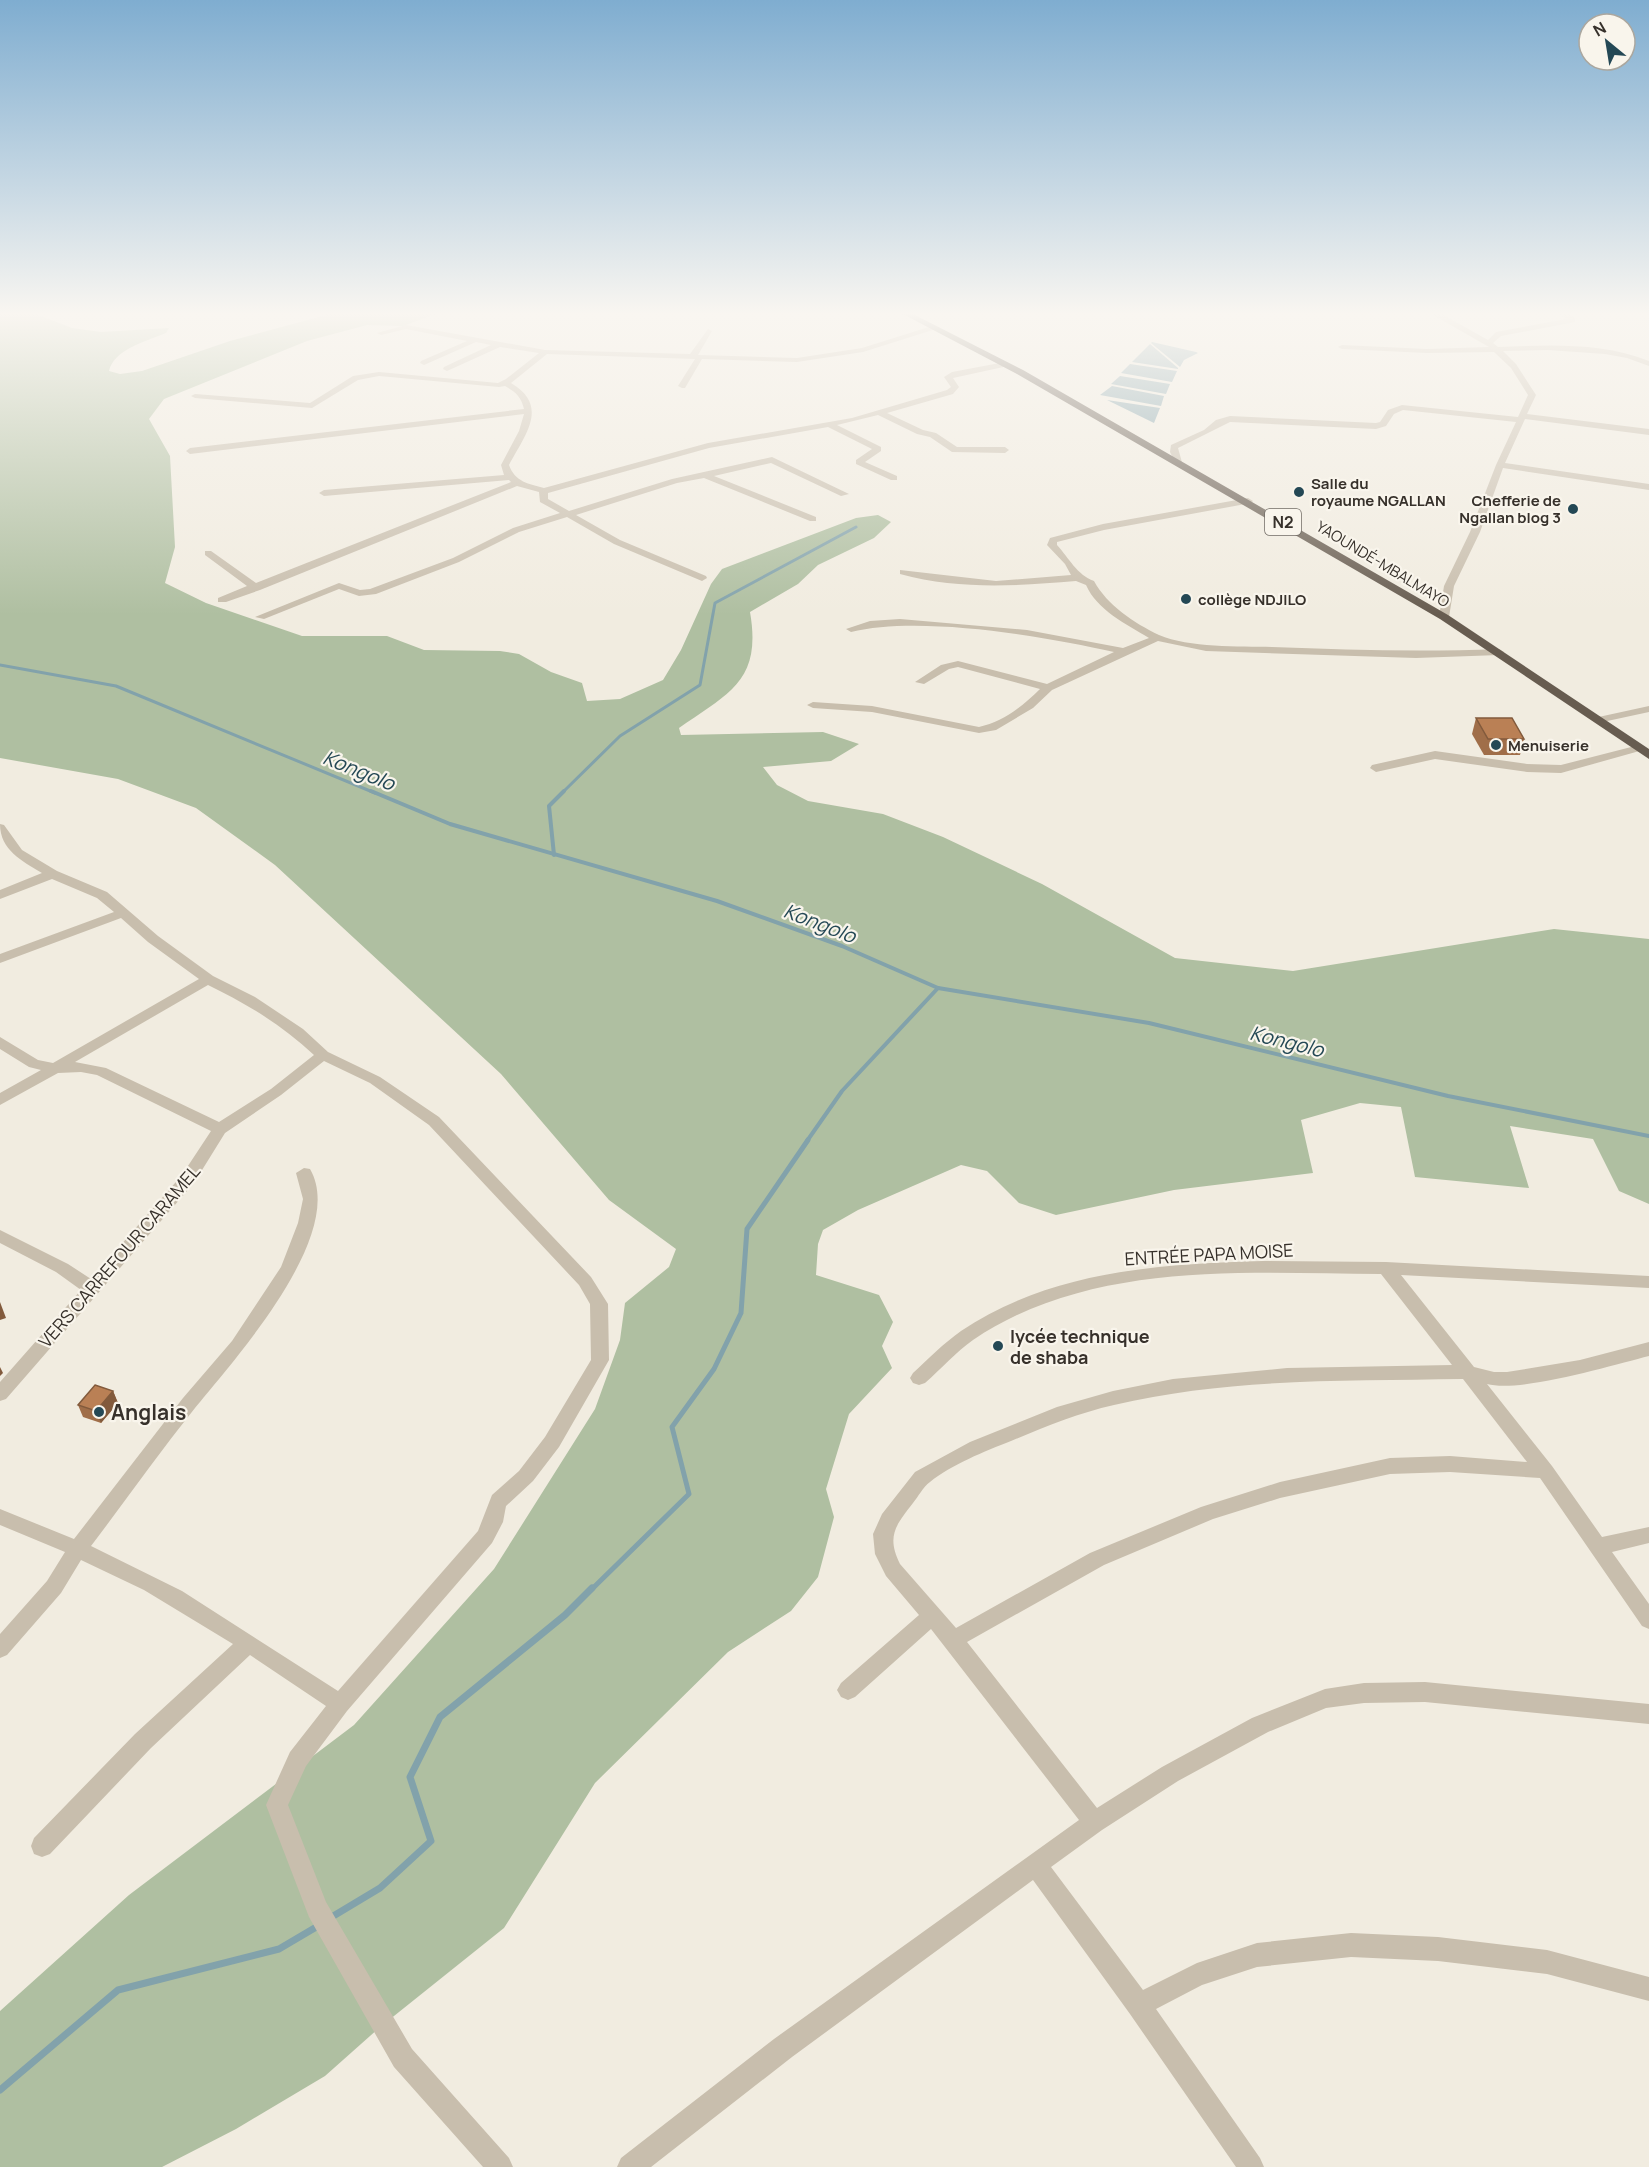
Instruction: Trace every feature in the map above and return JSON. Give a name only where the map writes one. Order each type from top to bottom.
[{"type":"highway","name":"YAOUNDÉ-MBALMAYO","points":[[1091,413],[1248,501],[1444,617],[1644,751]]},
{"type":"street","points":[[190,451],[510,413]]},
{"type":"street","points":[[514,480],[505,465],[521,439],[527,413]]},
{"type":"street","points":[[324,494],[514,480],[544,491],[583,483],[708,446],[828,424],[873,413]]},
{"type":"street","points":[[880,413],[920,432],[933,435],[955,450],[1005,450]]},
{"type":"street","points":[[1180,464],[1174,447],[1207,432],[1219,422],[1230,419],[1376,426],[1383,424],[1390,413]]},
{"type":"street","points":[[1469,413],[1649,432]]},
{"type":"street","points":[[1444,617],[1449,586],[1475,532],[1500,465],[1524,413]]},
{"type":"street","points":[[828,424],[879,449],[859,462],[894,478]]},
{"type":"street","points":[[261,617],[339,586],[359,592],[372,592],[456,560],[516,530],[567,513],[675,481],[772,460],[844,494]]},
{"type":"street","points":[[1500,465],[1649,487]]},
{"type":"street","points":[[705,475],[813,519]]},
{"type":"street","points":[[222,600],[256,588],[514,480]]},
{"type":"street","points":[[544,491],[543,500],[617,542],[702,578]]},
{"type":"street","points":[[1077,578],[1069,563],[1052,545],[1057,538],[1248,501]]},
{"type":"street","points":[[208,553],[256,588]]},
{"type":"street","points":[[903,572],[922,577],[996,584],[1077,578],[1090,583],[1095,594],[1120,616],[1157,638],[1206,648],[1416,655],[1499,652]]},
{"type":"street","points":[[850,629],[867,623],[936,623],[1095,643],[1124,651]]},
{"type":"street","points":[[813,705],[872,709],[979,730],[1004,722],[1029,706],[1048,688],[1124,651],[1157,638]]},
{"type":"street","points":[[920,681],[945,667],[958,664],[1048,688]]},
{"type":"street","points":[[1598,720],[1649,709]]},
{"type":"street","points":[[1376,768],[1435,754],[1527,768],[1561,769],[1644,751]]},
{"type":"street","points":[[0,828],[18,853],[52,874],[102,895],[208,979],[250,1000],[298,1032],[323,1055],[375,1080],[434,1121],[585,1281],[598,1304],[600,1360],[552,1442],[526,1476],[499,1501],[493,1522],[485,1537],[340,1704],[298,1759],[277,1805],[317,1910],[403,2058],[500,2167]]},
{"type":"street","points":[[0,895],[52,874]]},
{"type":"street","points":[[0,959],[123,913]]},
{"type":"street","points":[[0,1100],[208,979]]},
{"type":"street","points":[[0,1042],[34,1064],[55,1068],[81,1067],[101,1071],[220,1129]]},
{"type":"street","name":"VERS CARREFOUR CARAMEL","points":[[0,1394],[188,1179],[220,1129],[276,1092],[323,1055]]},
{"type":"street","points":[[0,1649],[54,1587],[78,1548],[189,1403],[238,1346],[289,1268],[306,1223],[311,1199],[304,1173]]},
{"type":"street","points":[[0,1236],[62,1268],[93,1289]]},
{"type":"street","points":[[1386,1268],[1545,1471],[1649,1620]]},
{"type":"street","name":"ENTRÉE PAPA MOISE","points":[[919,1378],[936,1359],[963,1336],[998,1316],[1083,1284],[1138,1274],[1216,1269],[1386,1268],[1649,1282]]},
{"type":"street","points":[[1094,1822],[952,1640],[893,1570],[885,1554],[883,1534],[890,1520],[922,1477],[977,1447],[1058,1414],[1113,1398],[1173,1386],[1287,1375],[1467,1372],[1494,1379],[1507,1379],[1580,1367],[1649,1349]]},
{"type":"street","points":[[952,1640],[1097,1559],[1208,1513],[1280,1490],[1390,1466],[1450,1464],[1545,1471]]},
{"type":"street","points":[[0,1517],[78,1548],[152,1584],[340,1704]]},
{"type":"street","points":[[1597,1547],[1649,1535]]},
{"type":"street","points":[[848,1690],[932,1616]]},
{"type":"street","points":[[42,1846],[143,1741],[248,1644]]},
{"type":"street","points":[[630,2167],[783,2048],[1094,1822],[1218,1747],[1260,1725],[1325,1699],[1364,1693],[1425,1692],[1649,1714]]},
{"type":"street","points":[[1035,1864],[1139,2005],[1251,2167]]},
{"type":"street","points":[[1139,2005],[1197,1975],[1257,1955],[1352,1946],[1438,1949],[1547,1962],[1649,1989]]},
{"type":"green space","points":[[0,413],[153,413],[149,419],[170,456],[175,547],[165,583],[206,603],[302,636],[387,636],[424,650],[500,651],[519,654],[551,672],[582,683],[587,701],[620,699],[663,680],[681,650],[711,584],[722,569],[856,518],[878,515],[891,522],[874,538],[818,565],[798,584],[750,612],[751,654],[746,670],[727,694],[679,728],[681,735],[823,732],[859,744],[831,761],[763,767],[777,785],[808,801],[883,814],[943,837],[1042,884],[1175,958],[1293,971],[1554,929],[1649,939],[1649,1204],[1619,1191],[1593,1139],[1510,1126],[1529,1188],[1415,1177],[1401,1107],[1360,1103],[1301,1120],[1313,1173],[1174,1190],[1056,1215],[1019,1203],[987,1171],[961,1165],[858,1210],[823,1230],[818,1244],[816,1275],[879,1295],[893,1322],[882,1346],[892,1368],[849,1414],[826,1489],[834,1517],[818,1577],[791,1611],[728,1652],[595,1783],[504,1928],[379,2028],[325,2076],[236,2129],[162,2167],[0,2167],[0,2011],[129,1895],[354,1725],[494,1569],[595,1409],[620,1340],[625,1303],[669,1267],[676,1249],[609,1200],[501,1074],[275,865],[196,808],[118,779],[0,758]]},
{"type":"water","points":[[1134,413],[1158,413],[1154,423]]},
{"type":"building","points":[[1476,718],[1512,718],[1524,739],[1488,739]]},
{"type":"building","points":[[95,1385],[113,1391],[96,1411],[78,1405]]},
{"type":"waterway","points":[[562,793],[620,736],[700,685],[715,603],[856,527]]},
{"type":"waterway","name":"Kongolo","points":[[0,665],[116,686],[375,793]]},
{"type":"waterway","name":"Kongolo","points":[[371,791],[450,824],[554,854]]},
{"type":"waterway","points":[[554,854],[549,806],[562,793]]},
{"type":"waterway","name":"Kongolo","points":[[554,854],[717,901],[842,946],[938,988]]},
{"type":"waterway","points":[[807,1141],[842,1091],[938,988]]},
{"type":"waterway","name":"Kongolo","points":[[938,988],[1149,1023],[1448,1096],[1649,1136]]},
{"type":"waterway","points":[[591,1590],[689,1494],[672,1427],[714,1369],[741,1313],[747,1229],[808,1140]]},
{"type":"waterway","points":[[330,1918],[380,1888],[431,1841],[410,1777],[440,1717],[565,1615],[592,1588]]},
{"type":"waterway","points":[[0,2090],[118,1990],[279,1949],[318,1926]]},
{"type":"place","name":"Salle du royaume NGALLAN","points":[[1299,492]]},
{"type":"place","name":"Chefferie de Ngallan blog 3","points":[[1573,509]]},
{"type":"place","name":"collège NDJILO","points":[[1186,599]]},
{"type":"place","name":"Menuiserie","points":[[1496,745]]},
{"type":"place","name":"lycée technique de shaba","points":[[998,1346]]},
{"type":"place","name":"Anglais","points":[[99,1412]]}]
